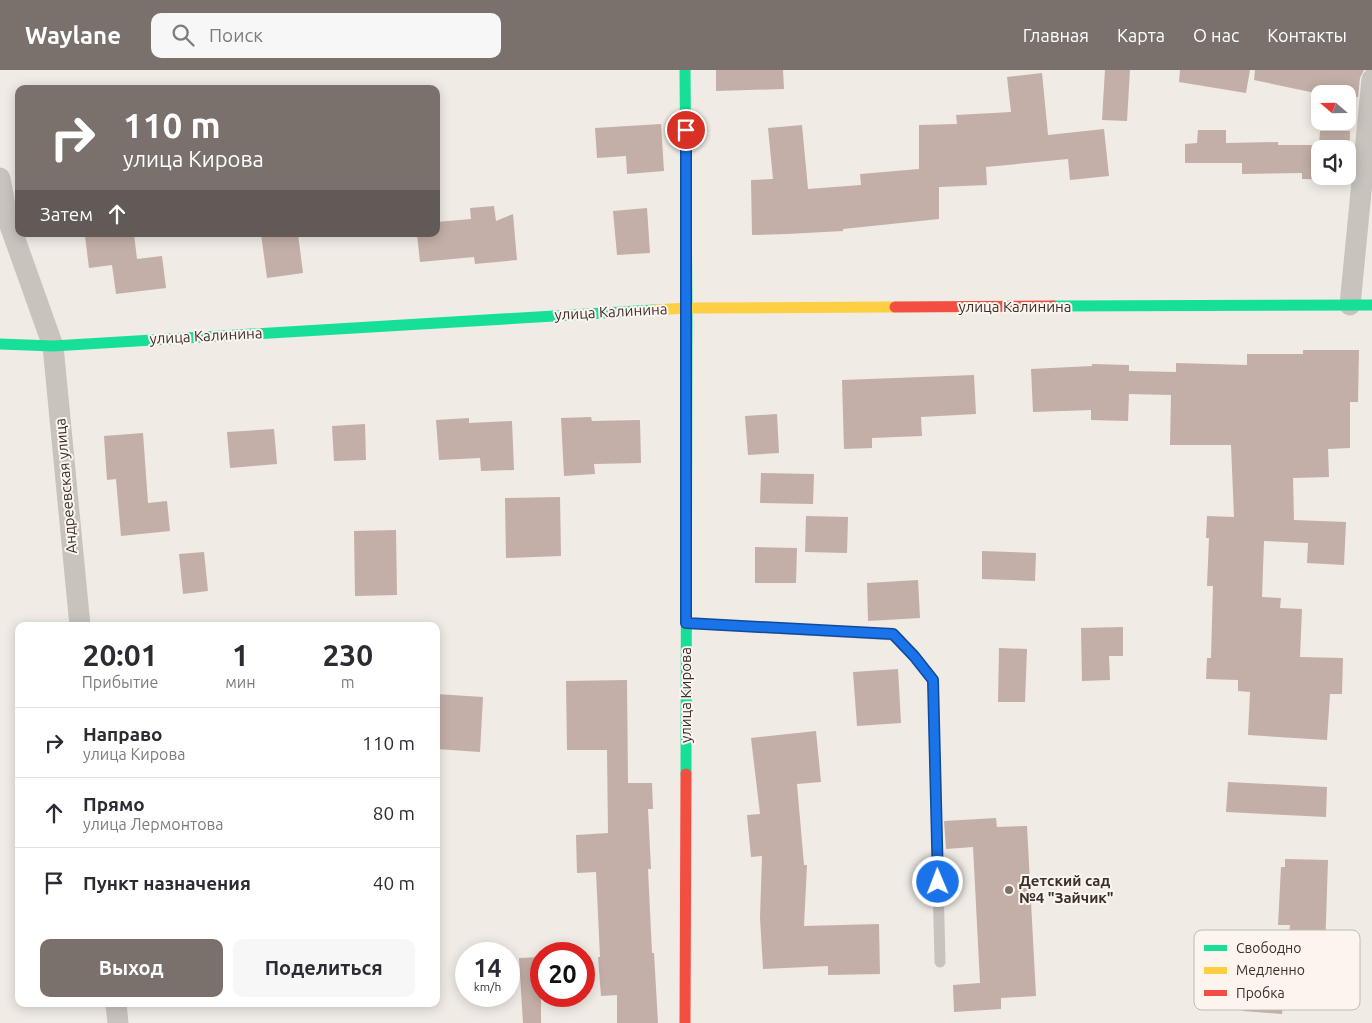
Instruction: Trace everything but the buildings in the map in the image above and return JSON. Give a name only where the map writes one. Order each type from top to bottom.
[{"type":"street","name":"улица Кирова","points":[[685,70],[687,308],[685,1023]]},
{"type":"street","points":[[1350,305],[1372,79]]},
{"type":"street","name":"Андреевская улица","points":[[0,178],[7,217],[53,346],[80,622]]},
{"type":"street","name":"улица Калинина","points":[[0,344],[53,346],[687,308],[1372,305]]},
{"type":"street","points":[[116,1007],[118,1023]]},
{"type":"lane","points":[[686,623],[893,634],[933,680],[940,962]]},
{"type":"traffic: fast","points":[[685,70],[687,308],[686,774]]},
{"type":"traffic: fast","points":[[1053,306],[1372,305]]},
{"type":"traffic: fast","points":[[0,344],[53,346],[654,310]]},
{"type":"traffic: slow","points":[[654,310],[687,308],[895,307]]},
{"type":"traffic: jam","points":[[895,307],[1053,306]]},
{"type":"traffic: jam","points":[[685,1023],[686,774]]},
{"type":"place","name":"Детский сад №4 \"Зайчик\"","points":[[1009,890]]},
{"type":"route","points":[[686,130],[686,623],[893,634],[933,680],[938,882]]}]
